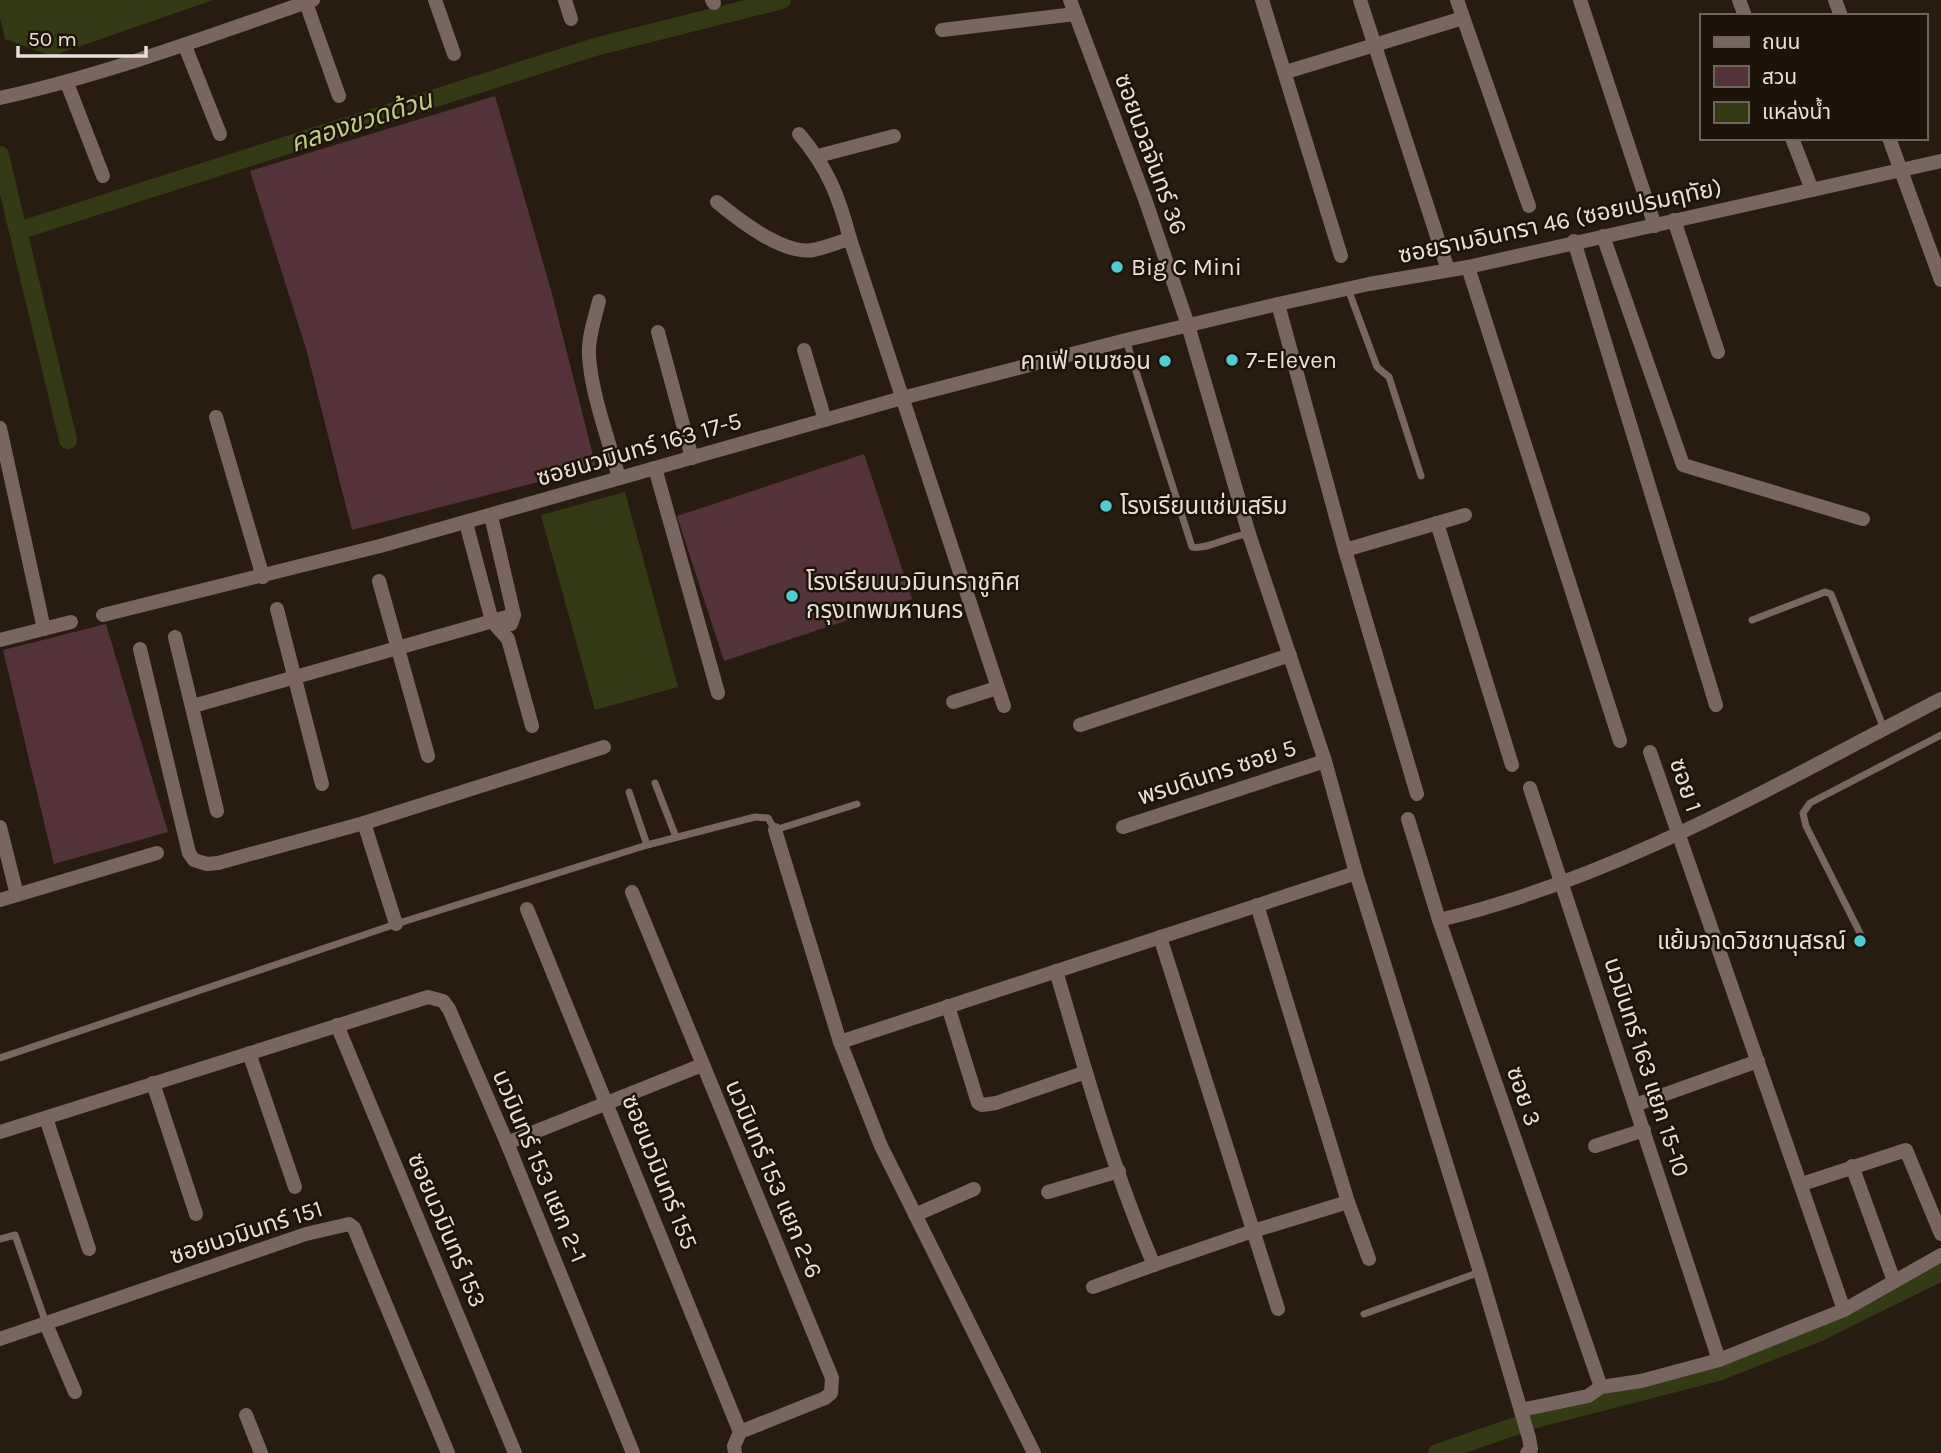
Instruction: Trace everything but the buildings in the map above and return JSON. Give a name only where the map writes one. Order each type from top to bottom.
[{"type":"street","points":[[435,0],[454,54]]},
{"type":"street","points":[[565,0],[571,19]]},
{"type":"street","points":[[1262,0],[1341,256]]},
{"type":"street","points":[[1360,0],[1448,270]]},
{"type":"street","points":[[1457,0],[1529,206]]},
{"type":"street","points":[[1580,0],[1655,226]]},
{"type":"street","points":[[0,98],[67,83],[185,46],[310,1],[339,96]]},
{"type":"street","points":[[942,30],[1073,7]]},
{"type":"street","name":"ซอยนวลจันทร์ 36","points":[[1073,7],[1145,199],[1188,325],[1249,534],[1325,761],[1356,873],[1480,1272],[1522,1412],[1528,1446]]},
{"type":"street","points":[[1286,72],[1463,18]]},
{"type":"street","points":[[185,46],[220,134]]},
{"type":"street","points":[[67,83],[103,176]]},
{"type":"street","points":[[799,134],[818,156],[842,209],[1004,706]]},
{"type":"street","points":[[818,156],[894,136]]},
{"type":"street","points":[[1793,140],[1812,190]]},
{"type":"street","points":[[1890,140],[1941,280]]},
{"type":"street","name":"ซอยรามอินทรา 46 (ซอยเปรมฤทัย)","points":[[1188,325],[1348,289],[1468,267],[1574,241],[1655,226],[1941,161]]},
{"type":"street","points":[[717,202],[759,232],[797,250],[813,250],[850,239]]},
{"type":"street","points":[[1674,220],[1718,352]]},
{"type":"street","points":[[1603,236],[1683,465],[1863,519]]},
{"type":"street","points":[[1574,241],[1716,705]]},
{"type":"street","points":[[1468,267],[1620,741]]},
{"type":"street","points":[[600,301],[591,334],[589,354],[593,380],[619,478]]},
{"type":"street","points":[[1278,304],[1345,550],[1417,794]]},
{"type":"street","name":"ซอยนวมินทร์ 163 17-5","points":[[103,615],[263,577],[466,523],[902,398],[1188,325]]},
{"type":"street","points":[[658,332],[692,458]]},
{"type":"street","points":[[804,350],[825,420]]},
{"type":"street","points":[[216,417],[263,577]]},
{"type":"street","points":[[0,428],[44,629]]},
{"type":"street","points":[[655,468],[718,694]]},
{"type":"street","points":[[1345,550],[1465,515]]},
{"type":"street","points":[[491,516],[514,615],[508,639]]},
{"type":"street","points":[[466,523],[492,621],[508,639],[532,726]]},
{"type":"street","points":[[1437,523],[1513,765]]},
{"type":"street","points":[[379,581],[428,756]]},
{"type":"street","points":[[276,609],[322,783]]},
{"type":"street","points":[[192,706],[514,615]]},
{"type":"street","points":[[0,640],[72,622]]},
{"type":"street","points":[[175,637],[217,811]]},
{"type":"street","points":[[140,649],[189,853],[194,860],[206,864],[364,823],[604,747]]},
{"type":"street","points":[[1080,725],[1290,655]]},
{"type":"street","points":[[953,702],[997,688]]},
{"type":"street","points":[[1439,920],[1474,912],[1562,882],[1678,834],[1941,699]]},
{"type":"street","name":"ซอย 1","points":[[1650,752],[1844,1310]]},
{"type":"street","name":"พรบดินทร ซอย 5","points":[[1123,827],[1325,761]]},
{"type":"street","name":"นวมินทร์ 163 แยก 15-10","points":[[1530,788],[1719,1360]]},
{"type":"street","name":"ซอย 3","points":[[1408,819],[1439,920],[1601,1387]]},
{"type":"street","points":[[364,823],[396,924]]},
{"type":"street","points":[[0,827],[18,895]]},
{"type":"street","points":[[775,830],[840,1042],[881,1146],[1034,1453]]},
{"type":"street","points":[[0,900],[157,853]]},
{"type":"street","points":[[840,1042],[1356,873]]},
{"type":"street","name":"นวมินทร์ 153 แยก 2-6","points":[[632,892],[832,1378],[831,1393],[825,1398],[740,1432]]},
{"type":"street","points":[[1256,905],[1348,1202],[1369,1259]]},
{"type":"street","name":"ซอยนวมินทร์ 155","points":[[527,909],[740,1432]]},
{"type":"street","points":[[1160,937],[1278,1309]]},
{"type":"street","points":[[1056,971],[1139,1232],[1154,1265]]},
{"type":"street","name":"นวมินทร์ 153 แยก 2-1","points":[[337,1025],[428,997],[443,1001],[449,1009],[507,1143],[633,1453]]},
{"type":"street","points":[[948,1006],[978,1103],[982,1105],[996,1103],[1086,1072]]},
{"type":"street","points":[[0,1132],[337,1025]]},
{"type":"street","name":"ซอยนวมินทร์ 153","points":[[337,1025],[515,1453]]},
{"type":"street","points":[[249,1053],[295,1187]]},
{"type":"street","points":[[1635,1105],[1758,1061]]},
{"type":"street","points":[[507,1143],[608,1105],[702,1065]]},
{"type":"street","points":[[153,1083],[195,1214]]},
{"type":"street","points":[[46,1118],[89,1249]]},
{"type":"street","points":[[1595,1146],[1644,1130]]},
{"type":"street","points":[[1802,1184],[1906,1150],[1941,1234]]},
{"type":"street","points":[[1852,1166],[1894,1281]]},
{"type":"street","points":[[1048,1192],[1119,1171]]},
{"type":"street","points":[[915,1214],[974,1189]]},
{"type":"street","points":[[1093,1287],[1253,1231],[1348,1202]]},
{"type":"street","name":"ซอยนวมินทร์ 151","points":[[0,1339],[306,1234],[349,1224],[360,1243],[448,1453]]},
{"type":"street","points":[[1522,1412],[1588,1396],[1601,1387],[1641,1381],[1719,1360],[1844,1310],[1941,1255]]},
{"type":"street","points":[[47,1324],[75,1392]]},
{"type":"street","points":[[246,1415],[261,1453]]},
{"type":"street","points":[[735,1453],[734,1446],[740,1432]]},
{"type":"lane","points":[[1348,289],[1377,367],[1389,377],[1421,476]]},
{"type":"lane","points":[[1126,340],[1192,547],[1200,548],[1235,535],[1249,534]]},
{"type":"lane","points":[[1752,620],[1825,592],[1831,594],[1884,729]]},
{"type":"lane","points":[[1863,939],[1806,826],[1803,813],[1810,803],[1941,734]]},
{"type":"lane","points":[[655,783],[676,837]]},
{"type":"lane","points":[[629,792],[647,845]]},
{"type":"lane","points":[[0,1058],[396,924],[647,845],[755,817],[768,818],[775,830],[857,804]]},
{"type":"lane","points":[[0,1239],[15,1235],[47,1324]]},
{"type":"lane","points":[[1364,1314],[1480,1272]]},
{"type":"green space","points":[[495,96],[551,290],[596,467],[352,530],[307,352],[250,171]]},
{"type":"green space","points":[[864,454],[912,599],[724,661],[677,516]]},
{"type":"green space","points":[[106,624],[168,832],[54,864],[3,650]]},
{"type":"water","points":[[0,0],[213,0],[52,56],[5,39],[0,18]]},
{"type":"water","points":[[625,492],[678,687],[595,710],[541,515]]},
{"type":"waterway","name":"คลองขวดด้วน","points":[[0,155],[18,231],[595,47],[782,0]]},
{"type":"waterway","points":[[18,231],[68,440]]},
{"type":"waterway","points":[[1437,1453],[1539,1418],[1718,1372],[1820,1332],[1941,1272]]},
{"type":"place","name":"Big C Mini","points":[[1117,267]]},
{"type":"place","name":"7-Eleven","points":[[1232,360]]},
{"type":"place","name":"คาเฟ่ อเมซอน","points":[[1165,361]]},
{"type":"place","name":"โรงเรียนแช่มเสริม","points":[[1106,506]]},
{"type":"place","name":"โรงเรียนนวมินทราชูทิศ กรุงเทพมหานคร","points":[[792,596]]},
{"type":"place","name":"แย้มจาดวิชชานุสรณ์","points":[[1860,941]]}]
